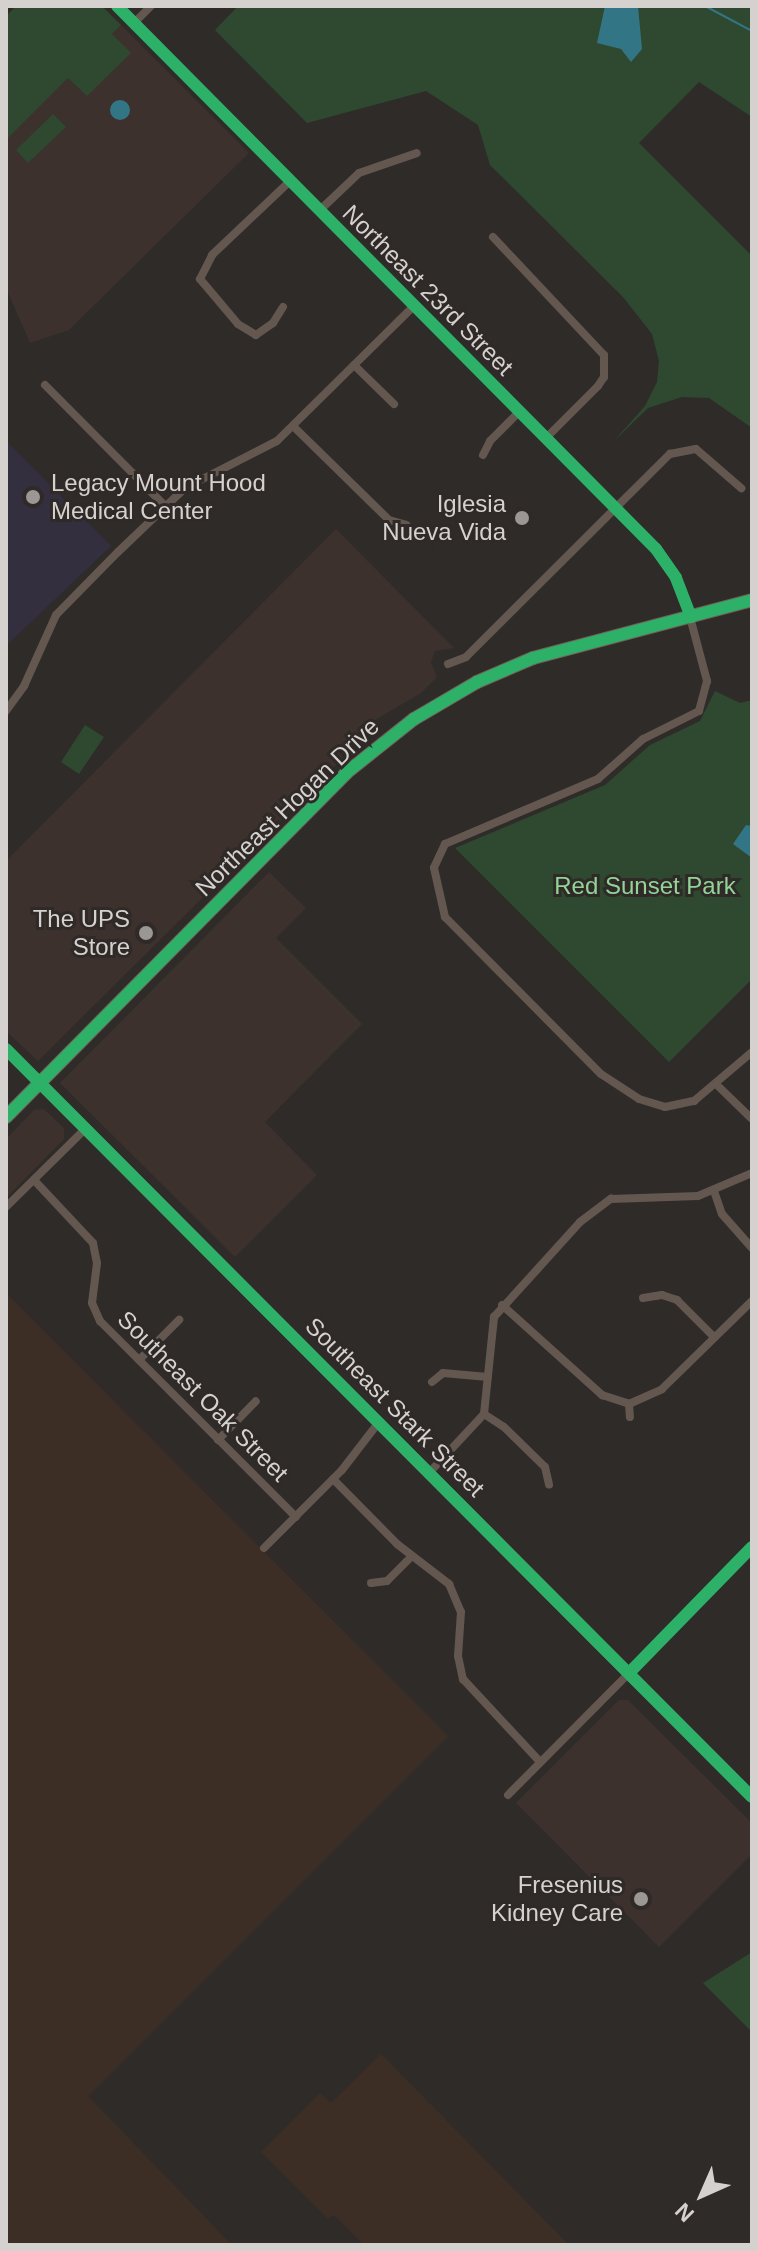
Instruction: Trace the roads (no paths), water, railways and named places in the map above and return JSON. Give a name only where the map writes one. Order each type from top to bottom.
[{"type":"highway","name":"Northeast Hogan Drive","points":[[6,1117],[346,773],[414,719],[477,682],[533,658],[752,600]]},
{"type":"main road","name":"Southeast Stark Street","points":[[6,1049],[752,1797]]},
{"type":"street","name":"Northeast 23rd Street","points":[[117,6],[616,509],[671,569],[691,617],[707,691],[695,716],[643,739],[598,779],[452,839],[434,868],[439,903],[450,923],[601,1074],[639,1099],[675,1106],[717,1085]]},
{"type":"street","points":[[134,23],[151,6]]},
{"type":"street","points":[[319,211],[359,173],[417,153]]},
{"type":"street","points":[[283,307],[273,323],[256,335],[238,324],[200,279],[212,255],[289,182]]},
{"type":"street","points":[[493,237],[604,355],[604,377],[598,386],[545,439]]},
{"type":"street","points":[[6,711],[24,686],[56,615],[165,506],[185,488],[265,448],[293,426],[414,306]]},
{"type":"street","points":[[354,365],[394,404]]},
{"type":"street","points":[[45,385],[165,506]]},
{"type":"street","points":[[483,455],[490,441],[519,412]]},
{"type":"street","points":[[293,426],[389,520],[406,525]]},
{"type":"street","points":[[448,664],[466,657],[670,454],[688,448],[704,453],[741,488]]},
{"type":"street","points":[[752,1052],[717,1085],[752,1119]]},
{"type":"street","points":[[6,1207],[86,1128]]},
{"type":"street","points":[[429,1473],[484,1414],[490,1331],[502,1305],[602,1203],[621,1197],[683,1198],[714,1191],[752,1173]]},
{"type":"street","name":"Southeast Oak Street","points":[[34,1180],[89,1234],[97,1263],[91,1292],[100,1321],[296,1517]]},
{"type":"street","points":[[714,1191],[722,1214],[752,1248]]},
{"type":"street","points":[[80,1293],[91,1292]]},
{"type":"street","points":[[643,1298],[662,1295],[677,1300],[714,1337]]},
{"type":"street","points":[[502,1305],[602,1395],[629,1404],[662,1389],[752,1301]]},
{"type":"street","points":[[139,1360],[179,1320]]},
{"type":"street","points":[[432,1382],[443,1373],[488,1377]]},
{"type":"street","points":[[218,1440],[256,1401]]},
{"type":"street","points":[[629,1404],[630,1417]]},
{"type":"street","points":[[484,1414],[504,1427],[545,1467],[549,1485]]},
{"type":"street","points":[[264,1548],[333,1479],[379,1422]]},
{"type":"street","points":[[333,1479],[412,1556],[449,1584],[462,1624],[458,1656],[468,1688],[540,1762]]},
{"type":"street","points":[[508,1795],[752,1547]]},
{"type":"street","points":[[371,1583],[387,1581],[412,1556]]},
{"type":"street","points":[[462,1624],[474,1622]]},
{"type":"water","points":[[605,6],[638,6],[642,49],[631,62],[621,49],[597,43]]},
{"type":"water","points":[[120,100],[127,103],[130,110],[127,117],[120,120],[113,117],[110,110],[113,103]]},
{"type":"water","points":[[746,825],[752,826],[752,858],[733,844]]},
{"type":"waterway","points":[[705,6],[752,31]]},
{"type":"place","name":"Legacy Mount Hood Medical Center","points":[[33,497]]},
{"type":"place","name":"Iglesia Nueva Vida","points":[[522,518]]},
{"type":"place","name":"The UPS Store","points":[[146,933]]},
{"type":"place","name":"Fresenius Kidney Care","points":[[641,1899]]},
{"type":"park label","name":"Red Sunset Park","points":[[645,886]]}]
